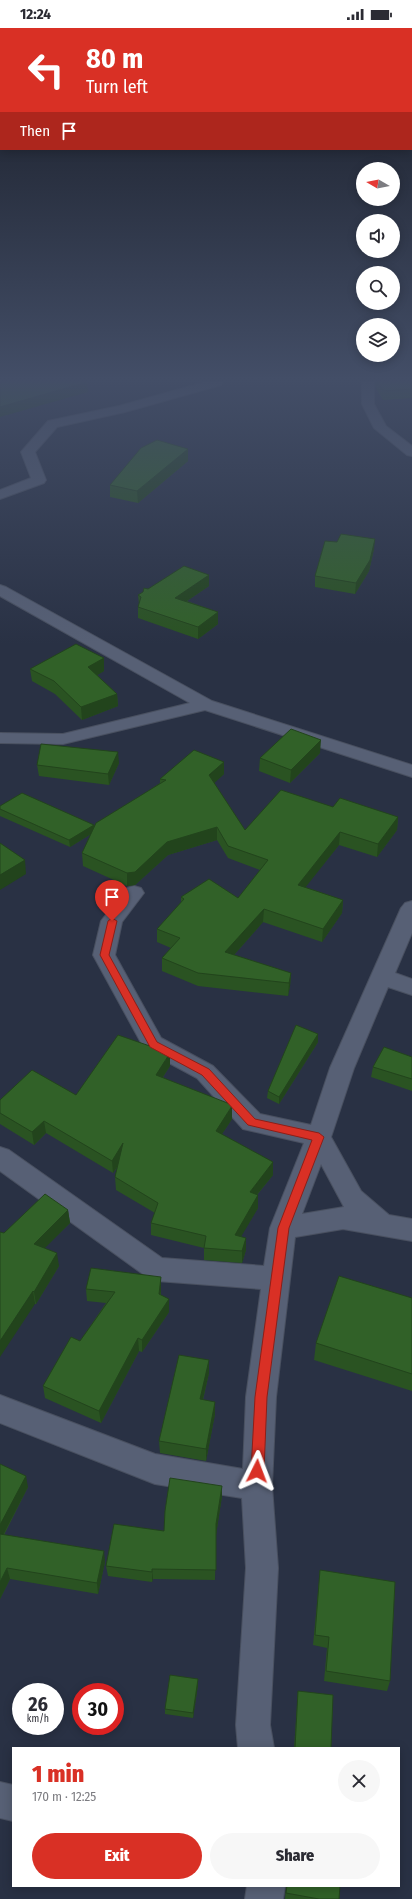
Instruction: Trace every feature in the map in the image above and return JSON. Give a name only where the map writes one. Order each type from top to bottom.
[{"type":"street","points":[[0,495],[40,480],[35,469]]},
{"type":"street","points":[[0,590],[206,705],[412,771]]},
{"type":"street","points":[[0,738],[63,739],[206,705]]},
{"type":"street","points":[[134,893],[112,921],[104,955],[153,1044],[205,1072],[252,1122],[319,1137],[352,1199],[381,1224]]},
{"type":"street","points":[[256,1747],[253,1725],[262,1568],[256,1486],[261,1397],[284,1228],[319,1137],[342,1068],[412,908]]},
{"type":"street","points":[[381,977],[412,987]]},
{"type":"street","points":[[0,1157],[157,1269],[277,1279]]},
{"type":"street","points":[[284,1228],[343,1218],[412,1230]]},
{"type":"street","points":[[0,1409],[155,1469],[256,1486]]},
{"type":"street","points":[[0,1800],[12,1803]]},
{"type":"street","points":[[264,1899],[266,1887]]},
{"type":"building","points":[[123,469],[163,469],[137,491],[110,485]]},
{"type":"building","points":[[341,534],[375,539],[370,560],[356,583],[315,576],[325,541],[337,542]]},
{"type":"building","points":[[184,566],[209,575],[175,598],[218,612],[198,627],[138,607],[141,597],[138,595],[143,592],[144,588],[148,589]]},
{"type":"building","points":[[76,644],[104,658],[88,667],[117,694],[81,707],[54,681],[30,669]]},
{"type":"building","points":[[291,729],[321,740],[291,770],[260,758]]},
{"type":"building","points":[[41,744],[118,752],[108,774],[37,765]]},
{"type":"building","points":[[194,750],[224,762],[209,775],[245,830],[281,790],[333,807],[340,798],[398,817],[378,844],[340,832],[298,885],[343,900],[323,929],[264,909],[225,952],[291,973],[289,983],[198,973],[162,958],[180,938],[157,929],[184,899],[181,897],[209,879],[238,898],[268,860],[228,846],[217,827],[167,842],[135,872],[127,873],[82,853],[96,823],[166,780],[160,779]]},
{"type":"building","points":[[22,793],[94,825],[69,840],[0,809],[0,806]]},
{"type":"building","points":[[0,843],[25,860],[0,875]]},
{"type":"building","points":[[296,1025],[318,1034],[279,1097],[268,1091]]},
{"type":"building","points":[[118,1035],[170,1053],[156,1075],[230,1104],[232,1106],[216,1131],[273,1162],[250,1192],[258,1195],[235,1235],[246,1238],[242,1251],[204,1248],[206,1236],[151,1223],[158,1203],[115,1177],[123,1143],[112,1161],[44,1121],[32,1132],[0,1113],[0,1100],[32,1070],[76,1095]]},
{"type":"building","points":[[384,1047],[412,1057],[412,1079],[373,1067]]},
{"type":"building","points":[[45,1194],[68,1210],[34,1244],[57,1253],[34,1292],[33,1291],[0,1341],[0,1232],[4,1233]]},
{"type":"building","points":[[91,1268],[161,1277],[159,1294],[169,1299],[142,1340],[138,1338],[99,1411],[43,1386],[71,1337],[80,1341],[115,1292],[86,1289]]},
{"type":"building","points":[[339,1276],[412,1298],[412,1374],[316,1343]]},
{"type":"building","points":[[179,1355],[209,1360],[200,1399],[215,1402],[206,1449],[159,1441]]},
{"type":"building","points":[[0,1464],[26,1476],[0,1525]]},
{"type":"building","points":[[170,1478],[222,1486],[216,1524],[216,1570],[152,1569],[152,1572],[106,1566],[114,1524],[164,1531],[165,1511]]},
{"type":"building","points":[[0,1534],[104,1551],[97,1583],[7,1568],[0,1582]]},
{"type":"building","points":[[320,1570],[395,1582],[390,1681],[326,1671],[329,1637],[315,1635]]},
{"type":"building","points":[[170,1675],[198,1679],[193,1713],[165,1709]]},
{"type":"building","points":[[298,1691],[333,1695],[331,1747],[295,1747]]},
{"type":"building","points":[[287,1887],[340,1887],[339,1899],[319,1899],[286,1893]]},
{"type":"route","points":[[112,921],[104,955],[153,1044],[205,1072],[252,1122],[319,1137],[284,1228],[261,1397],[257,1471]]}]
